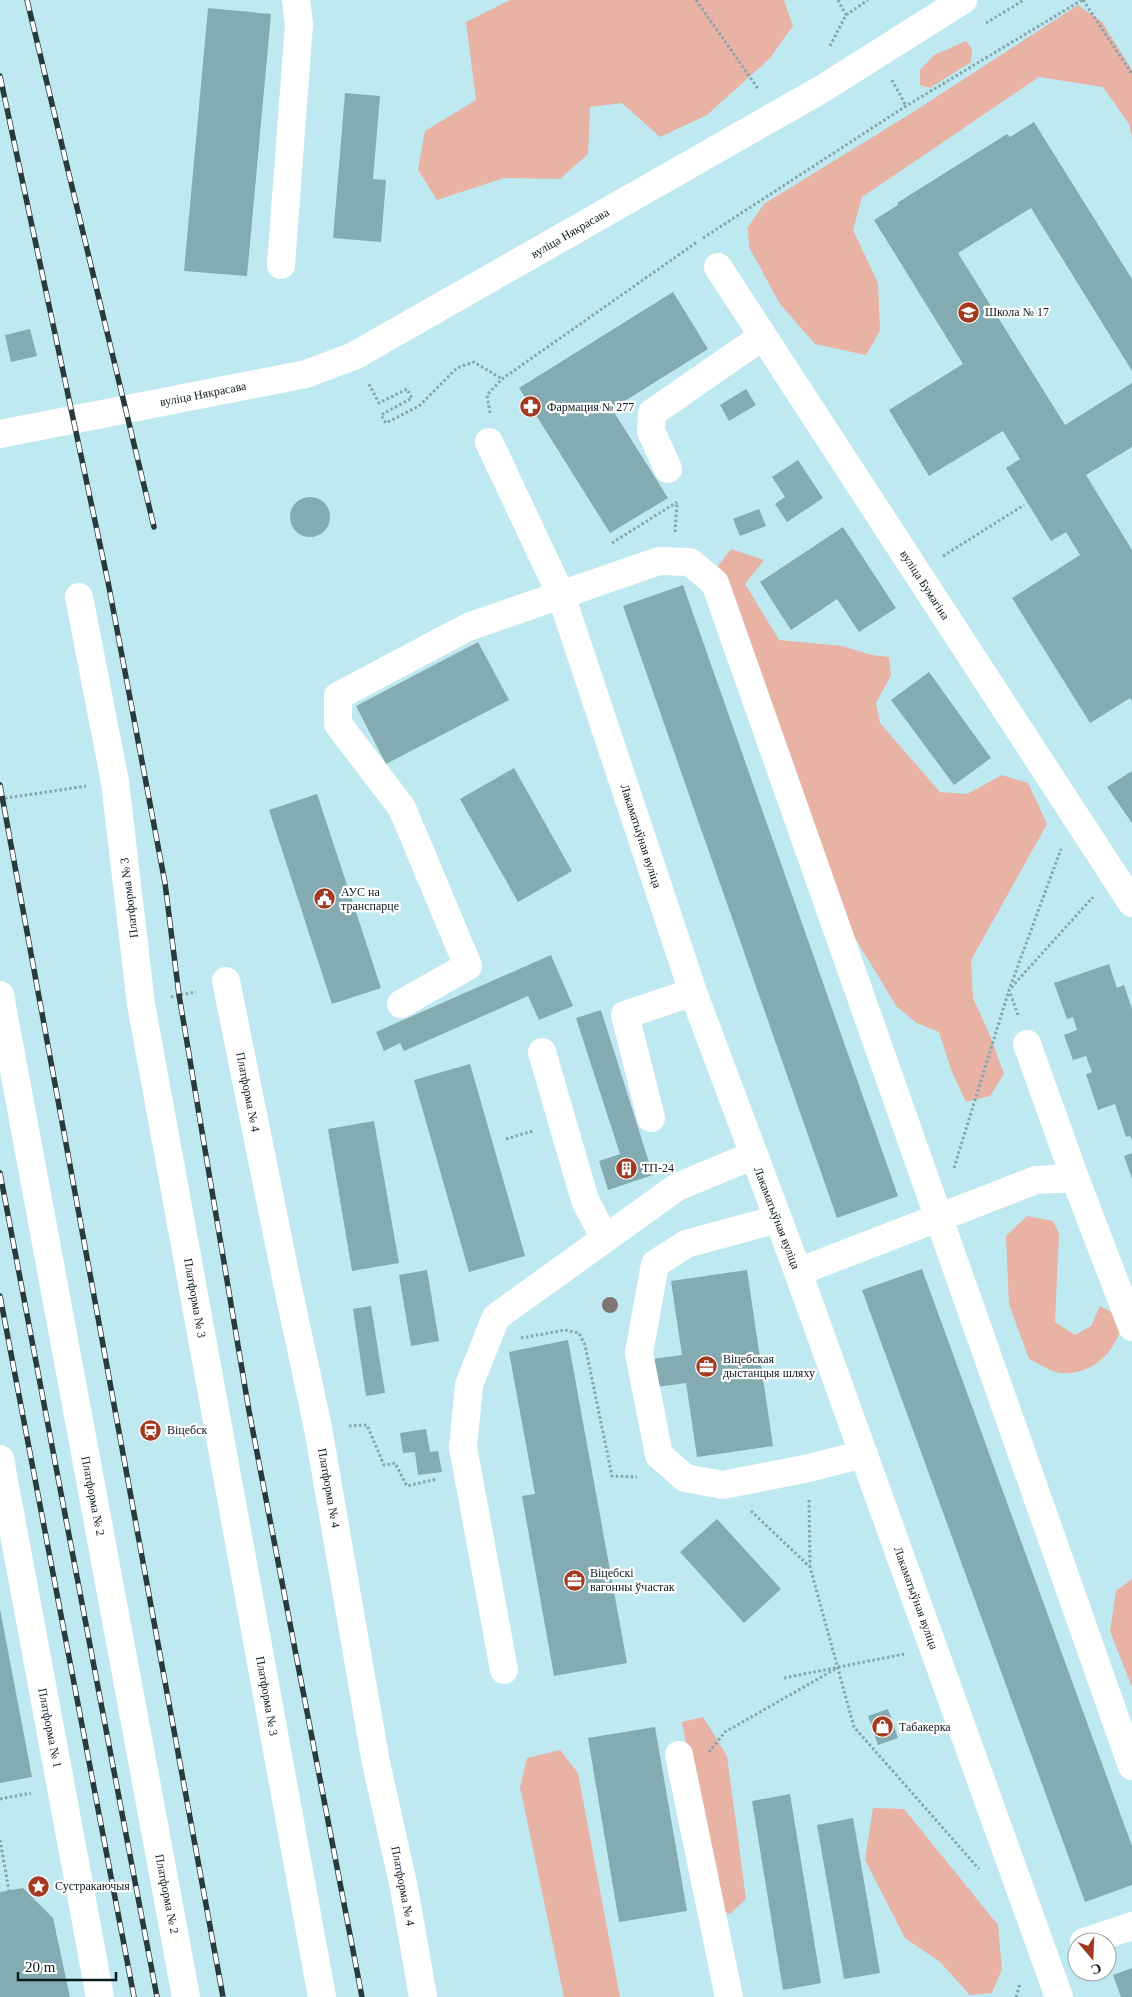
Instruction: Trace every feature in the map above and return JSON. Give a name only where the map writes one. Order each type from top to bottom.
[{"type":"street","points":[[280,266],[299,24],[296,0]]},
{"type":"street","name":"вуліца Някрасава","points":[[0,434],[306,374],[354,356],[822,90],[964,0]]},
{"type":"street","name":"вуліца Бумагіна","points":[[718,267],[1132,903]]},
{"type":"street","points":[[668,469],[651,431],[652,413],[763,336]]},
{"type":"street","name":"Лакаматыўная вуліца","points":[[489,442],[561,595],[692,992],[798,1272],[1059,1997]]},
{"type":"street","points":[[401,1004],[468,966],[402,808],[338,724],[338,696],[468,627],[659,561],[690,562],[715,583],[1132,1766]]},
{"type":"street","name":"Платформа № 3","points":[[79,597],[115,782],[141,1004],[322,1997]]},
{"type":"street","name":"Платформа № 4","points":[[227,985],[318,1428],[376,1763],[404,1888],[423,1997]]},
{"type":"street","points":[[651,1118],[625,1015],[692,992]]},
{"type":"street","name":"Платформа № 2","points":[[0,995],[186,1997]]},
{"type":"street","points":[[1027,1044],[1074,1178],[1132,1327]]},
{"type":"street","points":[[542,1052],[585,1200],[605,1239]]},
{"type":"street","points":[[504,1670],[463,1447],[469,1385],[496,1316],[677,1187],[754,1155]]},
{"type":"street","points":[[798,1272],[1036,1180],[1074,1178]]},
{"type":"street","points":[[778,1219],[686,1244],[655,1264],[639,1353],[659,1455],[685,1478],[723,1486],[864,1454]]},
{"type":"street","name":"Платформа № 1","points":[[0,1460],[100,1997]]},
{"type":"street","points":[[679,1755],[729,1997]]},
{"type":"street","points":[[1114,1932],[1132,1926]]},
{"type":"street","points":[[1044,1955],[1067,1947]]},
{"type":"path","points":[[696,0],[759,91]]},
{"type":"path","points":[[838,0],[846,15]]},
{"type":"path","points":[[823,50],[831,46],[846,15],[868,0]]},
{"type":"path","points":[[490,414],[487,395],[502,379],[701,240],[906,106],[1082,0],[1132,74]]},
{"type":"path","points":[[891,79],[906,106]]},
{"type":"path","points":[[752,96],[767,86]]},
{"type":"path","points":[[701,240],[718,267]]},
{"type":"path","points":[[369,384],[379,403],[407,388],[412,398],[381,415],[386,424],[419,406],[457,368],[474,362],[502,379]]},
{"type":"path","points":[[668,469],[677,502],[672,561]]},
{"type":"path","points":[[611,543],[677,502]]},
{"type":"path","points":[[917,572],[1024,505]]},
{"type":"path","points":[[0,799],[115,782]]},
{"type":"path","points":[[953,1169],[1010,990],[1074,813]]},
{"type":"path","points":[[1010,990],[1114,874]]},
{"type":"path","points":[[141,1004],[227,985]]},
{"type":"path","points":[[1010,990],[1027,1044]]},
{"type":"path","points":[[528,1337],[565,1330],[579,1333],[585,1345],[612,1476],[639,1477]]},
{"type":"path","points":[[318,1428],[367,1425],[384,1466],[395,1463],[407,1486],[467,1472]]},
{"type":"path","points":[[809,1468],[810,1567],[854,1727],[982,1873]]},
{"type":"path","points":[[723,1486],[810,1567]]},
{"type":"path","points":[[784,1678],[910,1652],[933,1644]]},
{"type":"path","points":[[725,1732],[837,1668]]},
{"type":"path","points":[[0,1840],[9,1891]]},
{"type":"shaded area","points":[[510,0],[784,0],[793,26],[770,58],[707,115],[660,137],[622,103],[590,107],[588,154],[560,179],[504,178],[437,200],[418,170],[425,131],[476,100],[466,22]]},
{"type":"shaded area","points":[[1078,5],[1102,22],[1132,70],[1132,138],[1129,124],[1103,87],[1039,77],[862,197],[853,230],[878,283],[880,331],[866,355],[815,344],[780,304],[749,247],[748,227],[764,204],[910,114]]},
{"type":"shaded area","points":[[966,41],[972,49],[971,62],[930,88],[920,85],[920,70],[934,55]]},
{"type":"shaded area","points":[[731,549],[764,560],[745,584],[779,640],[842,646],[872,655],[889,657],[891,675],[876,703],[880,723],[940,792],[967,794],[1002,775],[1028,783],[1047,824],[971,960],[973,998],[989,1033],[1004,1074],[990,1096],[966,1102],[952,1072],[939,1032],[917,1023],[897,1007],[850,930],[727,595],[718,566]]},
{"type":"shaded area","points":[[1027,1216],[1053,1221],[1059,1234],[1055,1322],[1075,1335],[1091,1326],[1100,1306],[1115,1314],[1122,1325],[1114,1345],[1108,1353],[1092,1366],[1083,1370],[1061,1373],[1029,1359],[1009,1304],[1006,1236]]},
{"type":"shaded area","points":[[1132,1579],[1132,1687],[1110,1631],[1116,1591]]},
{"type":"shaded area","points":[[703,1717],[727,1756],[746,1899],[730,1914],[718,1909],[682,1722]]},
{"type":"shaded area","points":[[560,1750],[578,1773],[620,1997],[564,1997],[520,1787],[527,1758]]},
{"type":"shaded area","points":[[873,1808],[904,1809],[998,1925],[1002,1969],[992,1993],[970,1995],[940,1962],[905,1938],[865,1860]]},
{"type":"building","points":[[208,8],[271,14],[247,276],[184,271]]},
{"type":"building","points":[[345,93],[380,96],[373,179],[386,180],[381,242],[333,238]]},
{"type":"building","points":[[1034,122],[1132,279],[1132,371],[1031,208],[958,253],[1065,425],[1132,383],[1132,447],[1086,475],[1132,550],[1132,701],[1130,698],[1090,723],[1012,598],[1080,555],[1066,532],[1051,541],[1006,468],[1020,459],[1003,431],[929,476],[889,410],[963,364],[874,220],[898,205],[897,203],[1007,134],[1010,137]]},
{"type":"building","points":[[673,292],[708,349],[612,409],[668,498],[610,533],[519,388]]},
{"type":"building","points":[[30,329],[37,356],[11,362],[5,335]]},
{"type":"building","points":[[746,389],[756,405],[729,421],[720,405]]},
{"type":"building","points":[[798,460],[823,498],[787,522],[775,504],[785,497],[772,477]]},
{"type":"building","points":[[306,497],[314,497],[321,500],[327,506],[330,517],[327,528],[321,534],[314,537],[306,537],[299,534],[293,528],[290,521],[290,513],[293,506],[299,500]]},
{"type":"building","points":[[759,509],[766,526],[740,536],[733,519]]},
{"type":"building","points":[[843,527],[896,608],[859,632],[837,599],[791,630],[760,582]]},
{"type":"building","points":[[683,585],[898,1196],[837,1218],[623,606]]},
{"type":"building","points":[[478,642],[509,700],[386,764],[356,706]]},
{"type":"building","points":[[929,672],[991,758],[954,785],[891,700]]},
{"type":"building","points":[[514,768],[572,871],[518,902],[460,799]]},
{"type":"building","points":[[1132,771],[1132,823],[1107,787]]},
{"type":"building","name":"АУС на транспарце","points":[[317,794],[381,988],[332,1004],[269,810]]},
{"type":"building","points":[[551,955],[573,1006],[539,1020],[528,996],[404,1051],[400,1043],[384,1051],[376,1032]]},
{"type":"building","points":[[1109,964],[1117,988],[1124,985],[1132,1009],[1132,1140],[1130,1136],[1126,1137],[1115,1104],[1098,1110],[1086,1074],[1092,1072],[1086,1056],[1073,1060],[1064,1035],[1077,1030],[1073,1017],[1067,1019],[1054,983]]},
{"type":"building","points":[[601,1010],[653,1175],[608,1190],[599,1161],[620,1154],[576,1018]]},
{"type":"building","points":[[470,1064],[525,1256],[469,1272],[414,1080]]},
{"type":"building","points":[[374,1121],[399,1263],[352,1271],[328,1129]]},
{"type":"building","points":[[1132,1153],[1132,1179],[1124,1156]]},
{"type":"building","points":[[922,1269],[1132,1846],[1132,1885],[1085,1902],[862,1290]]},
{"type":"building","points":[[427,1270],[439,1341],[411,1346],[399,1275]]},
{"type":"building","name":"Віцебская дыстанцыя шляху","points":[[747,1270],[773,1446],[697,1457],[686,1383],[656,1387],[652,1359],[682,1355],[671,1281]]},
{"type":"building","points":[[371,1306],[385,1393],[366,1396],[353,1309]]},
{"type":"building","name":"Віцебскі вагонны ўчастак","points":[[568,1340],[627,1663],[554,1676],[522,1496],[535,1494],[509,1352]]},
{"type":"building","points":[[426,1429],[430,1452],[438,1451],[442,1472],[418,1475],[415,1452],[403,1453],[400,1433]]},
{"type":"building","points":[[717,1519],[781,1589],[744,1623],[680,1552]]},
{"type":"building","points":[[0,1609],[32,1777],[0,1783]]},
{"type":"building","name":"Табакерка","points":[[888,1709],[898,1738],[878,1745],[868,1716]]},
{"type":"building","points":[[655,1727],[687,1911],[619,1922],[588,1738]]},
{"type":"building","points":[[790,1794],[821,1983],[783,1990],[752,1801]]},
{"type":"building","points":[[853,1818],[880,1973],[844,1979],[817,1825]]},
{"type":"building","points":[[23,1888],[53,1918],[70,1997],[0,1997],[0,1892]]},
{"type":"building","points":[[1132,1968],[1132,1997],[1121,1997],[1116,1982],[1117,1974]]},
{"type":"railway","points":[[27,0],[154,527]]},
{"type":"railway","points":[[0,76],[108,582],[165,883],[179,995],[249,1411],[362,1997]]},
{"type":"railway","points":[[0,785],[223,1997]]},
{"type":"railway","points":[[0,1173],[157,1997]]},
{"type":"railway","points":[[0,1296],[134,1997]]},
{"type":"place","name":"Школа № 17","points":[[969,312]]},
{"type":"place","name":"Фармация № 277","points":[[531,407]]},
{"type":"place","name":"АУС на транспарце","points":[[325,899]]},
{"type":"place","name":"ТП-24","points":[[626,1168]]},
{"type":"place","name":"Віцебская дыстанцыя шляху","points":[[707,1366]]},
{"type":"place","name":"Віцебск","points":[[151,1430]]},
{"type":"place","name":"Віцебскі вагонны ўчастак","points":[[574,1580]]},
{"type":"place","name":"Табакерка","points":[[883,1727]]},
{"type":"place","name":"Сустракаючыя","points":[[39,1886]]}]
